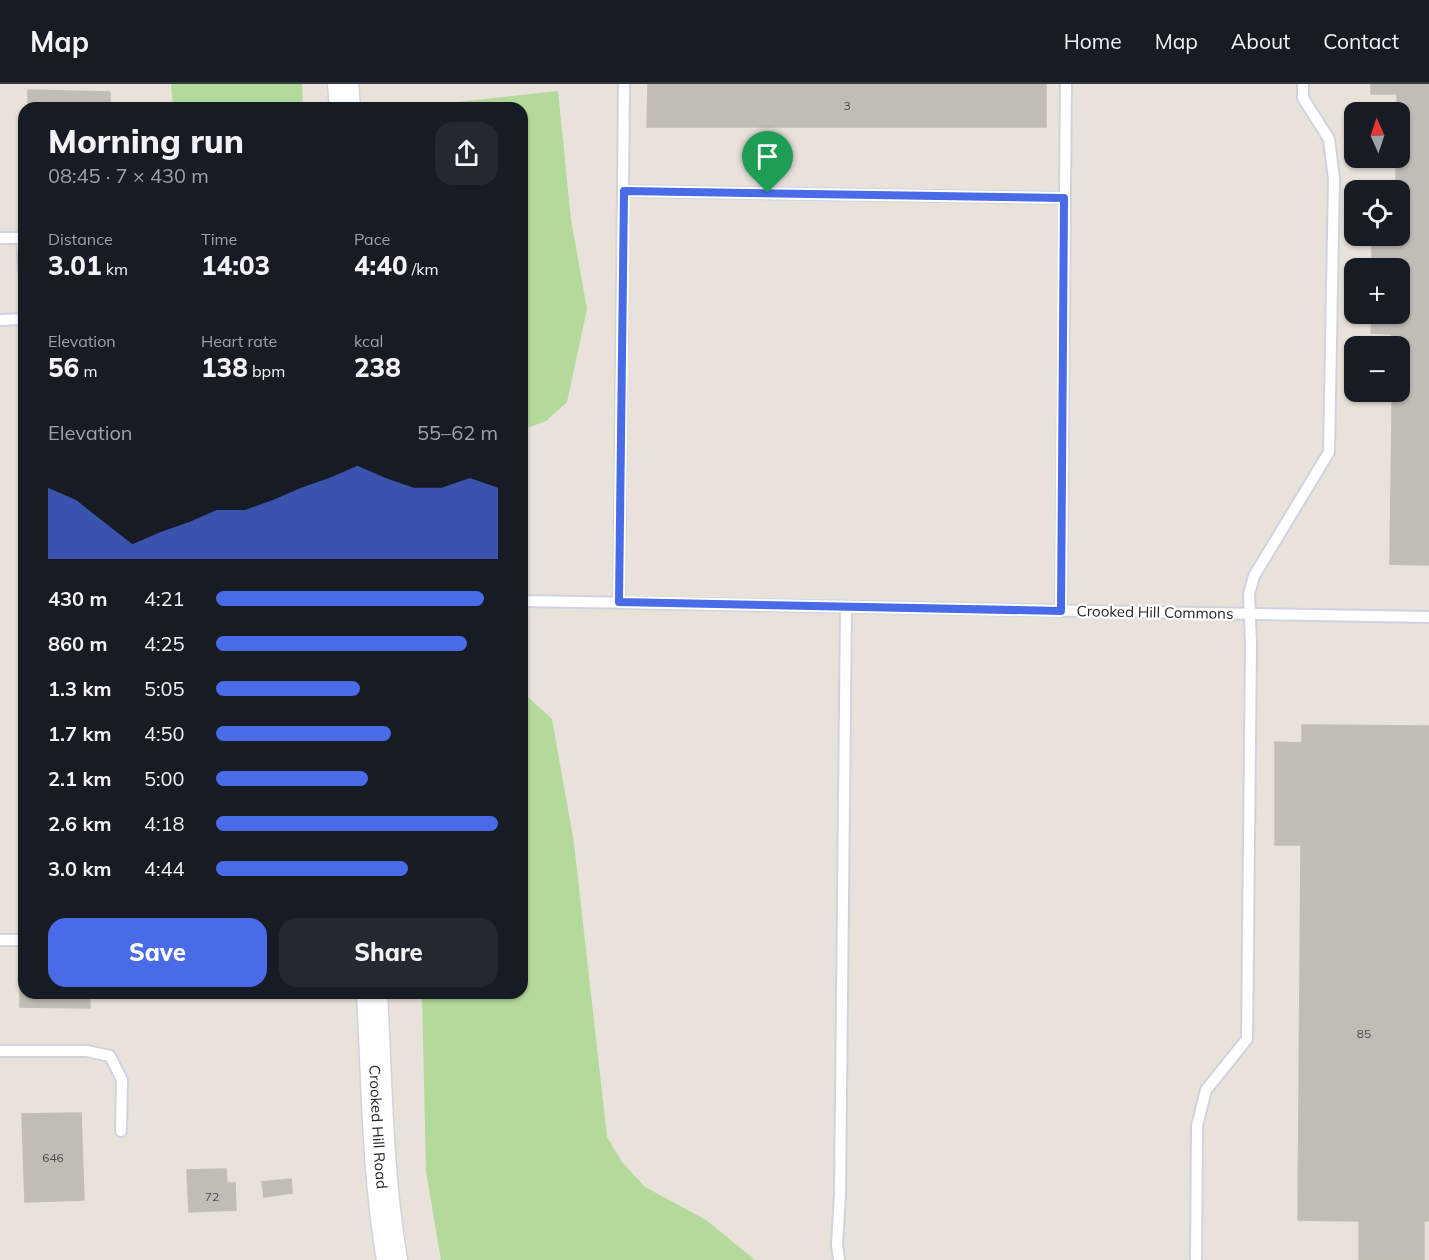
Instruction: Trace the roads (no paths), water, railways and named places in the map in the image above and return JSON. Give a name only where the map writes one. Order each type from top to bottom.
[{"type":"main road","points":[[343,84],[344,102]]},
{"type":"main road","name":"Crooked Hill Road","points":[[372,999],[382,1198],[392,1260]]},
{"type":"lane","points":[[619,602],[624,84]]},
{"type":"lane","points":[[1061,611],[1066,84]]},
{"type":"lane","points":[[1196,1260],[1197,1126],[1206,1090],[1247,1039],[1251,665],[1249,594],[1254,576],[1329,452],[1334,179],[1329,139],[1303,98],[1303,84]]},
{"type":"lane","points":[[624,191],[1064,198]]},
{"type":"lane","points":[[0,238],[18,237]]},
{"type":"lane","points":[[0,320],[18,319]]},
{"type":"lane","name":"Crooked Hill Commons","points":[[528,601],[1429,617]]},
{"type":"lane","points":[[839,1260],[837,1244],[840,1194],[846,607]]},
{"type":"lane","points":[[0,940],[18,940]]},
{"type":"lane","points":[[0,1051],[87,1051],[110,1056],[122,1080],[121,1131]]}]
